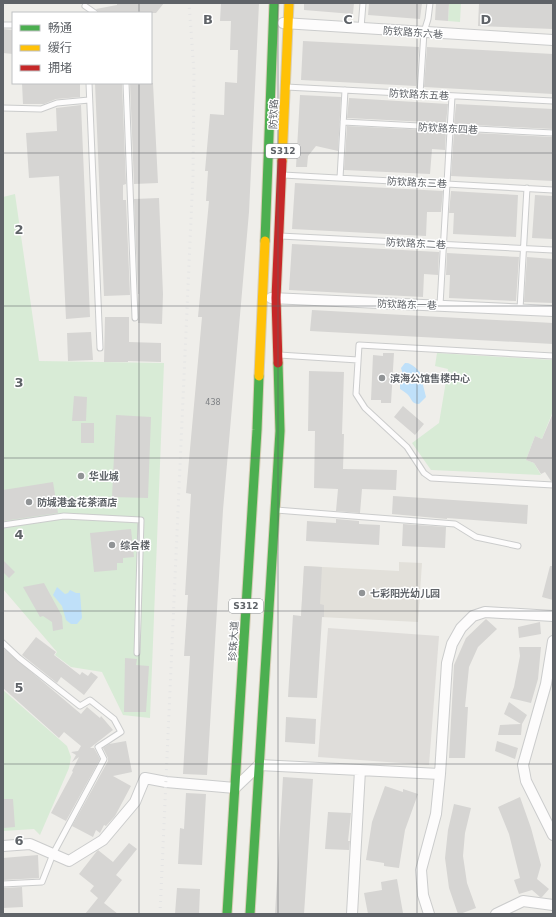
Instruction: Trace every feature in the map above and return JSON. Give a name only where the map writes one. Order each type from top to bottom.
[{"type":"main road","name":"防钦路","points":[[262,298],[274,3]]},
{"type":"main road","name":"防钦路","points":[[276,298],[289,3]]},
{"type":"main road","name":"珍珠大道","points":[[227,914],[256,430],[262,298]]},
{"type":"main road","name":"S312","points":[[250,914],[280,431],[276,298]]},
{"type":"street","name":"防钦路东六巷","points":[[273,22],[553,40]]},
{"type":"street","name":"防钦路东一巷","points":[[262,298],[553,311]]},
{"type":"street","points":[[429,914],[423,895],[420,870],[436,814],[447,663],[452,644],[461,628],[473,616],[485,612],[553,616]]},
{"type":"street","points":[[553,641],[546,684],[523,765],[526,781],[553,835]]},
{"type":"street","points":[[3,846],[30,844],[69,861],[103,840],[135,802],[145,778],[166,782],[235,788],[259,765],[440,774]]},
{"type":"street","points":[[352,914],[360,770]]},
{"type":"street","points":[[496,914],[523,901],[553,905]]},
{"type":"lane","points":[[361,28],[363,3]]},
{"type":"lane","points":[[420,94],[424,32],[428,19],[430,3]]},
{"type":"lane","points":[[85,5],[94,12]]},
{"type":"lane","points":[[89,84],[100,348]]},
{"type":"lane","points":[[126,84],[135,318]]},
{"type":"lane","name":"防钦路东五巷","points":[[285,87],[553,101]]},
{"type":"lane","points":[[340,178],[345,90]]},
{"type":"lane","points":[[440,305],[452,96]]},
{"type":"lane","points":[[3,108],[41,109],[57,103],[89,100]]},
{"type":"lane","name":"防钦路东四巷","points":[[343,122],[553,133]]},
{"type":"lane","name":"防钦路东三巷","points":[[282,175],[553,190]]},
{"type":"lane","points":[[520,309],[527,188]]},
{"type":"lane","name":"防钦路东二巷","points":[[279,236],[553,250]]},
{"type":"lane","points":[[553,356],[359,345],[356,394],[365,408],[407,447],[424,473],[431,478],[553,485]]},
{"type":"lane","points":[[278,355],[358,360]]},
{"type":"lane","points":[[275,510],[455,524],[476,537],[518,546]]},
{"type":"lane","points":[[3,525],[64,516],[140,520],[137,653]]},
{"type":"lane","points":[[3,643],[19,658],[80,706],[90,700],[114,719],[121,732],[98,747],[104,759],[53,854],[42,882],[3,884]]},
{"type":"shaded area","name":"七彩阳光幼儿园","points":[[399,562],[422,563],[418,622],[301,616],[304,566],[399,571]]},
{"type":"shaded area","points":[[328,628],[439,636],[429,765],[318,757]]},
{"type":"green space","points":[[449,3],[461,3],[460,22],[448,21]]},
{"type":"green space","name":"华业城","points":[[15,194],[39,361],[164,363],[150,718],[123,715],[102,672],[71,667],[55,655],[57,652],[3,589],[3,197]]},
{"type":"green space","points":[[437,353],[553,360],[553,411],[542,439],[535,436],[526,460],[534,463],[541,475],[431,470],[412,443],[439,423],[448,369],[435,366]]},
{"type":"green space","points":[[3,690],[67,746],[71,757],[69,768],[40,835],[34,829],[3,831]]},
{"type":"water","points":[[405,363],[413,365],[423,376],[423,385],[426,397],[419,404],[414,403],[407,394],[400,389],[400,385],[404,379],[401,368]]},
{"type":"water","points":[[57,587],[65,594],[70,590],[80,593],[82,618],[77,624],[71,624],[66,620],[62,606],[53,595]]},
{"type":"building","points":[[117,3],[164,3],[156,13],[98,12],[96,9],[117,5]]},
{"type":"building","points":[[221,3],[259,3],[249,212],[223,510],[207,775],[183,774],[190,656],[184,656],[188,595],[185,595],[191,494],[186,493],[202,317],[198,317],[209,201],[206,201],[208,171],[205,171],[210,114],[224,115],[225,82],[237,83],[238,50],[230,50],[231,21],[220,21]]},
{"type":"building","points":[[304,3],[354,3],[353,14],[304,10]]},
{"type":"building","points":[[369,3],[422,3],[420,19],[368,15]]},
{"type":"building","points":[[436,3],[449,3],[448,21],[435,20]]},
{"type":"building","points":[[479,3],[553,3],[553,29],[478,26]]},
{"type":"building","points":[[3,29],[12,30],[12,54],[3,53]]},
{"type":"building","points":[[303,41],[419,47],[416,86],[301,80]]},
{"type":"building","points":[[427,47],[553,54],[553,94],[424,87]]},
{"type":"building","points":[[153,83],[158,183],[134,184],[130,84]]},
{"type":"building","points":[[22,84],[80,84],[80,97],[56,99],[44,104],[23,104]]},
{"type":"building","points":[[95,84],[122,84],[126,184],[123,185],[123,200],[126,200],[130,295],[104,296]]},
{"type":"building","points":[[300,95],[341,97],[338,151],[316,146],[308,156],[307,167],[296,167]]},
{"type":"building","points":[[349,98],[448,104],[446,123],[347,118]]},
{"type":"building","points":[[456,104],[553,109],[553,129],[454,124]]},
{"type":"building","points":[[81,105],[90,317],[66,319],[59,176],[29,178],[26,133],[57,131],[56,108]]},
{"type":"building","points":[[347,126],[446,131],[445,150],[432,149],[430,174],[344,170]]},
{"type":"building","points":[[454,132],[553,137],[553,181],[451,176]]},
{"type":"building","points":[[295,183],[443,191],[441,212],[427,212],[426,236],[292,229]]},
{"type":"building","points":[[451,191],[518,195],[516,237],[453,234],[454,213],[449,213]]},
{"type":"building","points":[[535,195],[553,196],[553,239],[532,238]]},
{"type":"building","points":[[159,198],[163,294],[162,324],[138,323],[139,294],[134,199]]},
{"type":"building","points":[[292,244],[439,252],[438,275],[424,274],[423,297],[289,290]]},
{"type":"building","points":[[447,253],[519,257],[516,301],[449,298],[450,275],[446,275]]},
{"type":"building","points":[[527,257],[553,259],[553,303],[524,302]]},
{"type":"building","points":[[312,310],[553,323],[553,344],[310,331]]},
{"type":"building","points":[[105,317],[129,317],[129,342],[161,343],[161,362],[104,362]]},
{"type":"building","points":[[91,332],[93,360],[68,361],[67,333]]},
{"type":"building","name":"滨海公馆售楼中心","points":[[383,353],[394,353],[391,403],[381,403],[381,400],[371,400],[373,355],[383,356]]},
{"type":"building","points":[[309,371],[344,372],[342,434],[344,434],[343,469],[397,470],[396,490],[362,489],[360,513],[336,511],[338,489],[314,488],[315,431],[308,431]]},
{"type":"building","points":[[74,396],[87,397],[86,421],[72,421]]},
{"type":"building","points":[[403,406],[424,424],[415,435],[394,417]]},
{"type":"building","points":[[553,413],[553,481],[551,481],[545,472],[541,474],[534,463],[526,460],[535,436],[542,439]]},
{"type":"building","points":[[116,415],[151,417],[148,498],[112,497]]},
{"type":"building","points":[[81,423],[94,423],[94,443],[81,443]]},
{"type":"building","points":[[53,482],[58,513],[3,521],[3,490]]},
{"type":"building","points":[[393,496],[528,505],[527,524],[392,514]]},
{"type":"building","points":[[336,519],[359,521],[359,524],[380,525],[379,545],[306,541],[307,521],[336,523]]},
{"type":"building","points":[[403,524],[446,527],[445,548],[402,546]]},
{"type":"building","name":"综合楼","points":[[131,529],[134,557],[123,558],[123,563],[117,563],[117,570],[94,572],[90,533]]},
{"type":"building","points":[[3,560],[15,572],[9,578],[3,572]]},
{"type":"building","points":[[304,566],[322,567],[320,604],[324,605],[324,617],[322,617],[317,698],[288,697],[293,615],[301,616]]},
{"type":"building","points":[[550,566],[553,566],[553,600],[542,597]]},
{"type":"building","points":[[44,583],[62,616],[63,629],[53,631],[52,622],[43,616],[40,617],[23,587]]},
{"type":"building","points":[[486,619],[497,629],[478,647],[469,667],[465,707],[468,707],[465,758],[449,758],[454,665],[466,638]]},
{"type":"building","points":[[540,622],[541,634],[519,638],[518,627]]},
{"type":"building","points":[[36,637],[56,652],[54,655],[80,675],[82,672],[88,676],[91,672],[98,677],[84,695],[61,677],[57,683],[22,655]]},
{"type":"building","points":[[519,647],[541,647],[538,679],[531,703],[510,698],[514,687],[520,656]]},
{"type":"building","points":[[3,648],[81,714],[87,707],[100,718],[101,716],[113,730],[90,748],[94,748],[100,759],[66,821],[51,813],[73,772],[72,771],[79,757],[72,762],[76,755],[71,752],[78,751],[81,746],[64,732],[59,738],[3,688]]},
{"type":"building","points":[[125,658],[137,659],[136,665],[149,666],[146,712],[124,712]]},
{"type":"building","points":[[509,702],[527,715],[522,724],[521,735],[498,735],[500,725],[521,724],[504,714]]},
{"type":"building","points":[[286,717],[316,719],[315,744],[285,742]]},
{"type":"building","points":[[126,741],[132,772],[113,776],[131,786],[115,816],[106,826],[104,825],[100,833],[96,830],[93,837],[72,826],[108,761],[103,748],[109,744]]},
{"type":"building","points":[[497,741],[518,748],[515,759],[495,751]]},
{"type":"building","points":[[283,777],[313,779],[304,914],[275,914]]},
{"type":"building","points":[[385,786],[403,792],[403,789],[418,794],[405,830],[399,868],[384,866],[384,863],[366,860],[372,822]]},
{"type":"building","points":[[186,793],[206,794],[202,865],[178,864],[180,828],[184,829]]},
{"type":"building","points":[[520,797],[531,828],[541,865],[537,879],[549,889],[542,897],[532,890],[519,894],[514,880],[520,878],[509,834],[498,807]]},
{"type":"building","points":[[3,799],[13,799],[15,827],[3,828]]},
{"type":"building","points":[[454,804],[471,808],[465,833],[463,856],[467,883],[476,908],[460,914],[458,914],[449,888],[445,858],[448,830]]},
{"type":"building","points":[[328,812],[351,813],[348,841],[350,841],[349,850],[325,849]]},
{"type":"building","points":[[129,843],[137,849],[116,875],[122,880],[104,903],[118,914],[85,914],[98,898],[90,891],[94,886],[79,874],[98,850],[113,862]]},
{"type":"building","points":[[38,855],[39,878],[3,880],[3,858]]},
{"type":"building","points":[[397,879],[403,913],[368,914],[364,893],[382,890],[381,882]]},
{"type":"building","points":[[22,887],[23,907],[3,908],[3,888]]},
{"type":"building","points":[[177,888],[200,889],[199,914],[175,914]]},
{"type":"railway","points":[[160,914],[193,175],[194,71],[189,3]]},
{"type":"traffic: fast","points":[[265,241],[274,3]]},
{"type":"traffic: fast","points":[[250,914],[280,431],[278,363]]},
{"type":"traffic: fast","points":[[227,914],[257,430],[259,376]]},
{"type":"traffic: slow","points":[[282,161],[289,3]]},
{"type":"traffic: slow","points":[[259,376],[265,241]]},
{"type":"traffic: jam","points":[[278,363],[276,298],[282,161]]},
{"type":"place","name":"滨海公馆售楼中心","points":[[382,378]]},
{"type":"place","name":"华业城","points":[[81,476]]},
{"type":"place","name":"防城港金花茶酒店","points":[[29,502]]},
{"type":"place","name":"综合楼","points":[[112,545]]},
{"type":"place","name":"七彩阳光幼儿园","points":[[362,593]]}]
